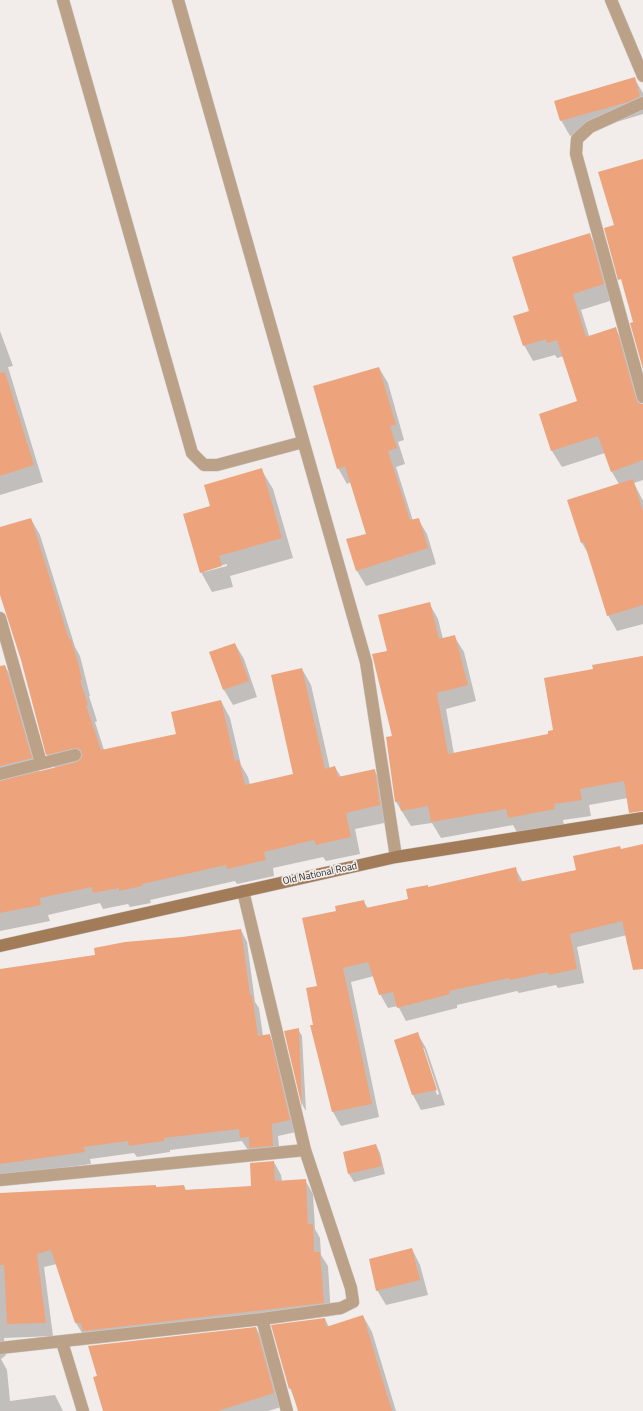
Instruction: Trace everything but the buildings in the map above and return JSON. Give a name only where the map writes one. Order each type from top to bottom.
[{"type":"main road","name":"Old National Road","points":[[0,946],[396,857],[643,818]]},
{"type":"street","points":[[63,0],[192,453],[204,465],[218,465],[303,442]]},
{"type":"street","points":[[178,0],[366,662],[396,857]]},
{"type":"street","points":[[611,0],[643,76]]},
{"type":"street","points":[[643,103],[590,127],[577,139],[576,154],[643,397]]},
{"type":"street","points":[[0,618],[41,763]]},
{"type":"street","points":[[0,774],[76,755]]},
{"type":"street","points":[[0,1348],[262,1319],[341,1308],[353,1302],[351,1288],[305,1150],[243,891]]},
{"type":"street","points":[[0,1180],[305,1150]]},
{"type":"street","points":[[262,1319],[287,1411]]},
{"type":"street","points":[[62,1342],[83,1411]]}]
